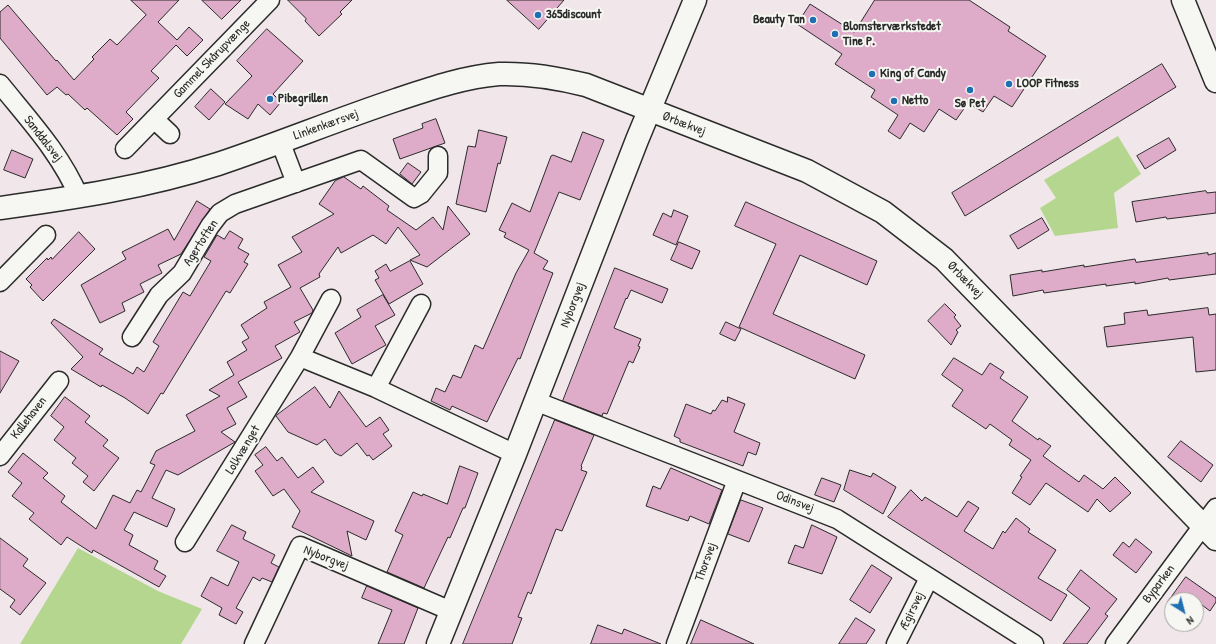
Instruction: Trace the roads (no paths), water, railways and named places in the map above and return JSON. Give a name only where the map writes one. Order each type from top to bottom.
[{"type":"street","name":"Gammel Skårupvænge","points":[[125,149],[270,0]]},
{"type":"street","name":"Nyborgvej","points":[[438,644],[515,454],[637,140],[695,0]]},
{"type":"street","points":[[1183,0],[1216,82]]},
{"type":"street","name":"Linkenkærsvej","points":[[0,208],[79,197],[149,183],[217,164],[430,89],[464,79],[499,74],[534,75],[560,78],[586,85],[650,111]]},
{"type":"street","name":"Sanddalsvej","points":[[0,84],[60,159],[70,176],[79,197]]},
{"type":"street","name":"Ørbækvej","points":[[650,111],[807,171],[883,212],[944,259],[1209,532]]},
{"type":"street","points":[[154,119],[170,134]]},
{"type":"street","points":[[280,141],[296,183]]},
{"type":"street","name":"Agertoften","points":[[132,337],[158,295],[182,273],[210,226],[220,213],[236,204],[361,160],[414,198],[421,194],[438,173],[438,156]]},
{"type":"street","points":[[0,282],[46,235]]},
{"type":"street","name":"Lolkvænget","points":[[185,542],[300,357],[331,299]]},
{"type":"street","points":[[376,388],[421,304]]},
{"type":"street","points":[[300,357],[376,388],[515,454]]},
{"type":"street","name":"Kallehaven","points":[[0,456],[59,381]]},
{"type":"street","name":"Odinsvej","points":[[535,401],[838,519],[1034,644]]},
{"type":"street","name":"Thorsvej","points":[[676,644],[737,480]]},
{"type":"street","name":"Byparken","points":[[1115,644],[1209,532],[1216,508]]},
{"type":"street","name":"Nyborgvej","points":[[254,644],[300,546],[451,611]]},
{"type":"street","name":"Ægirsvej","points":[[896,644],[929,578]]},
{"type":"place","name":"365discount","points":[[538,15]]},
{"type":"place","name":"Beauty Tan","points":[[813,20]]},
{"type":"place","name":"Blomsterværkstedet Tine P.","points":[[835,34]]},
{"type":"place","name":"King of Candy","points":[[872,74]]},
{"type":"place","name":"LOOP Fitness","points":[[1009,84]]},
{"type":"place","name":"Sø Pet","points":[[970,90]]},
{"type":"place","name":"Pibegrillen","points":[[270,99]]},
{"type":"place","name":"Netto","points":[[894,101]]}]
